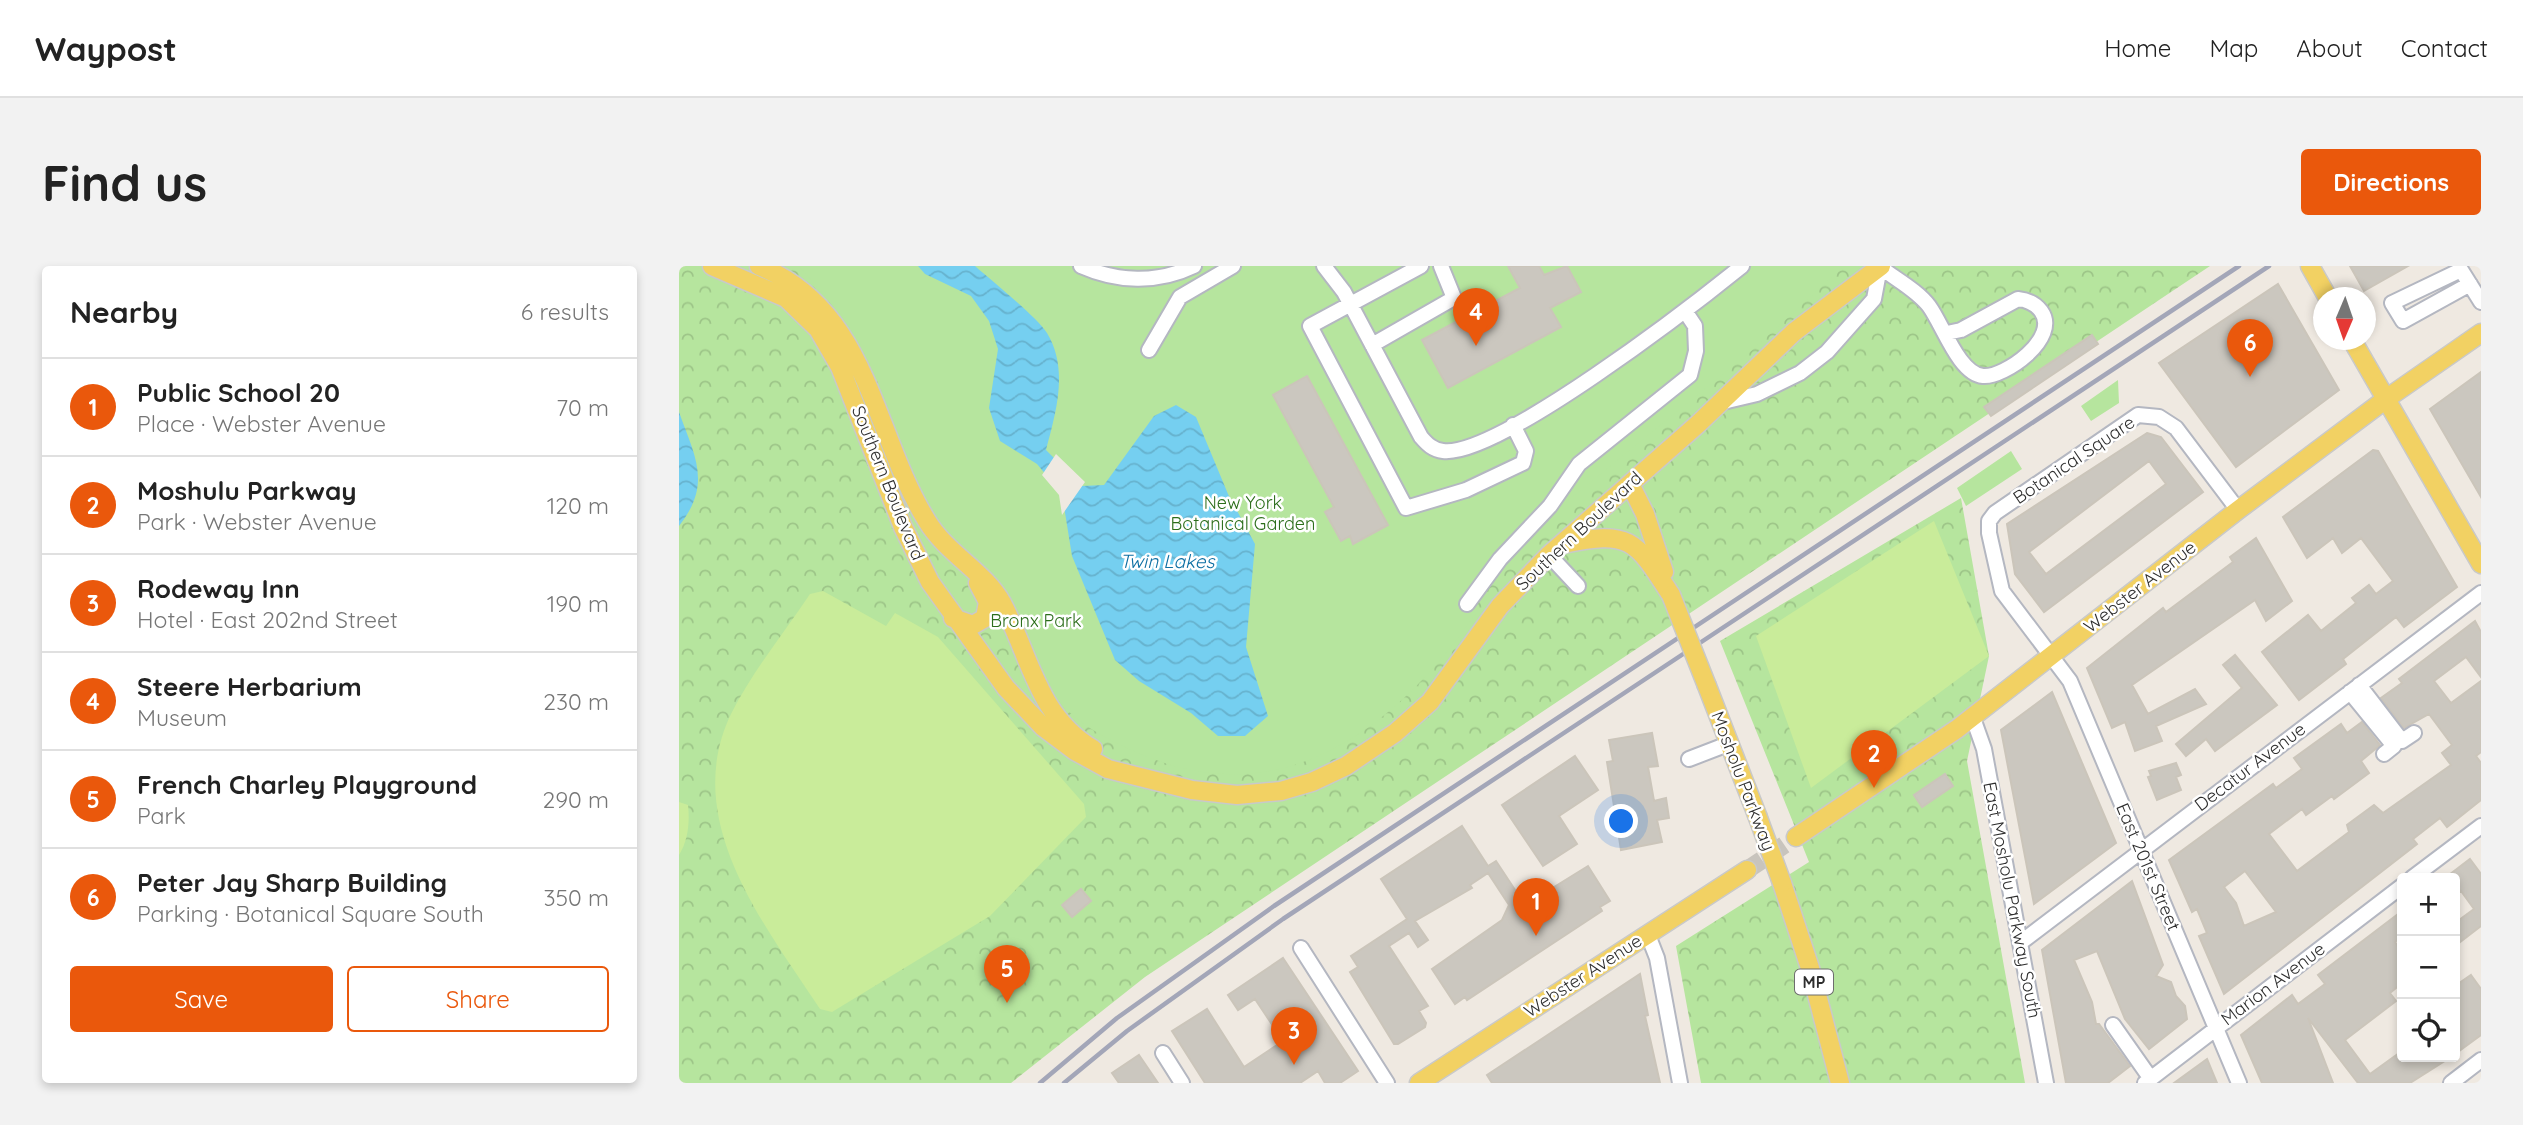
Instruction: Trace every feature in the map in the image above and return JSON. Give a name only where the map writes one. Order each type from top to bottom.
[{"type":"main road","name":"Southern Boulevard","points":[[712,266],[786,298],[810,320],[826,342],[870,438],[916,558],[953,618],[1006,688],[1052,735],[1108,769],[1211,794],[1266,794],[1295,788],[1346,766],[1395,733],[1430,702],[1500,606],[1554,550],[1723,402],[1794,332],[1880,266]]},
{"type":"main road","name":"Southern Boulevard","points":[[759,266],[804,291],[836,327],[873,395],[920,509],[933,531],[963,564],[987,582],[1002,603],[1034,681],[1058,719],[1083,743],[1158,783]]},
{"type":"main road","points":[[2310,266],[2322,287]]},
{"type":"main road","name":"Webster Avenue","points":[[1796,837],[1973,718],[2238,510],[2386,399],[2481,333]]},
{"type":"main road","points":[[2358,350],[2481,564]]},
{"type":"main road","name":"Mosholu Parkway","points":[[1630,484],[1645,514],[1671,595],[1782,883],[1810,968],[1840,1083]]},
{"type":"main road","points":[[1554,550],[1601,536],[1621,539],[1643,554],[1671,595]]},
{"type":"main road","points":[[953,618],[978,625],[985,618],[987,610],[984,592],[963,564]]},
{"type":"main road","name":"Webster Avenue","points":[[1422,1082],[1747,870]]},
{"type":"street","points":[[1081,266],[1131,280],[1155,278],[1194,266]]},
{"type":"street","points":[[1149,350],[1180,297],[1233,266]]},
{"type":"street","points":[[1324,266],[1350,305],[1421,437],[1430,446],[1450,451],[1513,425],[1570,393],[1685,311],[1742,266]]},
{"type":"street","points":[[1421,266],[1310,326],[1406,508],[1466,490],[1523,463],[1526,451],[1513,425]]},
{"type":"street","points":[[1372,345],[1454,298],[1441,266]]},
{"type":"street","points":[[1723,402],[1757,394],[1800,373],[1827,352],[1874,299],[1880,266],[1919,295],[1947,333],[1966,368],[1986,376],[1997,373],[2034,349],[2044,337],[2047,328],[2045,316],[2038,307],[2029,301],[2018,299],[1961,330],[1947,333]]},
{"type":"street","points":[[2470,284],[2403,321],[2392,303],[2462,270],[2481,302]]},
{"type":"street","points":[[1467,604],[1500,559],[1550,506],[1579,464],[1690,375],[1696,351],[1695,326],[1685,311]]},
{"type":"street","name":"Botanical Square","points":[[1989,521],[1995,513],[2130,418],[2152,415],[2165,419],[2181,433],[2238,510]]},
{"type":"street","name":"East 201st Street","points":[[1989,521],[1996,574],[2002,592],[2070,681],[2239,1083]]},
{"type":"street","points":[[1554,550],[1578,586]]},
{"type":"street","name":"Decatur Avenue","points":[[2020,943],[2481,593]]},
{"type":"street","points":[[2355,689],[2402,741],[2414,733]]},
{"type":"street","points":[[2355,689],[2394,746],[2384,754]]},
{"type":"street","name":"East Mosholu Parkway South","points":[[1973,718],[1984,749],[2046,1083]]},
{"type":"street","points":[[1689,759],[1728,744]]},
{"type":"street","points":[[2419,873],[2481,826]]},
{"type":"street","name":"Marion Avenue","points":[[2148,1081],[2397,890]]},
{"type":"street","points":[[1648,934],[1657,958],[1680,1083]]},
{"type":"street","points":[[1301,948],[1387,1083]]},
{"type":"street","points":[[2113,1026],[2148,1081]]},
{"type":"street","points":[[1163,1053],[1182,1083]]},
{"type":"street","points":[[2451,1083],[2481,1060]]},
{"type":"green space","name":"Bronx Park","points":[[679,266],[2210,266],[1145,977],[1011,1083],[679,1083]]},
{"type":"green space","name":"New York Botanical Garden","points":[[799,266],[1844,266],[1750,352],[1565,503],[1521,544],[1472,609],[1476,613],[1445,654],[1411,691],[1374,723],[1334,749],[1290,766],[1244,774],[1195,771],[1143,755],[1093,730],[1066,709],[1046,682],[1019,619],[1002,589],[932,514],[910,470],[879,385],[865,355],[839,315]]},
{"type":"green space","points":[[2118,380],[2119,403],[2091,421],[2081,406]]},
{"type":"green space","points":[[2011,451],[2022,469],[1966,506],[1957,488]]},
{"type":"green space","points":[[1961,498],[1989,656],[1967,761],[2025,1083],[1701,1083],[1676,946],[1809,862],[1720,641]]},
{"type":"green space","points":[[1934,521],[1989,656],[1811,788],[1756,636]]},
{"type":"green space","points":[[823,591],[886,626],[895,613],[938,637],[1084,804],[1086,817],[990,916],[832,1012],[820,1009],[754,906],[735,869],[722,832],[716,793],[718,754],[739,698],[810,594]]},
{"type":"green space","points":[[679,802],[688,805],[689,818],[686,838],[679,855]]},
{"type":"water","name":"Twin Lakes","points":[[918,266],[975,266],[1042,326],[1054,347],[1059,376],[1057,406],[1046,450],[1082,486],[1104,485],[1154,416],[1176,405],[1196,417],[1228,494],[1255,544],[1246,647],[1268,716],[1245,736],[1218,736],[1191,713],[1139,681],[1115,660],[1072,556],[1062,494],[1037,464],[1000,441],[989,408],[998,349],[989,321],[971,296],[925,274]]},
{"type":"water","points":[[679,412],[695,456],[698,482],[689,511],[679,526]]},
{"type":"pier","points":[[1056,454],[1085,482],[1062,515],[1059,495],[1042,475]]},
{"type":"building","points":[[1508,266],[1539,266],[1544,275],[1567,266],[1581,292],[1550,308],[1561,327],[1448,388],[1422,340],[1520,288]]},
{"type":"building","points":[[2350,266],[2408,266],[2371,287],[2362,287]]},
{"type":"building","points":[[2278,284],[2313,345],[2313,350],[2316,350],[2339,390],[2236,467],[2159,363]]},
{"type":"building","points":[[2092,335],[2098,344],[1991,416],[1984,407]]},
{"type":"building","points":[[2481,372],[2481,497],[2430,409]]},
{"type":"building","points":[[1307,376],[1388,525],[1353,544],[1350,536],[1341,541],[1325,512],[1334,507],[1273,395]]},
{"type":"building","points":[[2147,433],[2161,437],[2203,492],[2044,612],[2015,574],[2007,524]],"holes":[[[2149,461],[2166,484],[2046,574],[2029,552]]]},
{"type":"building","points":[[2373,450],[2378,451],[2457,587],[2404,627],[2396,617],[2343,659],[2346,664],[2299,700],[2262,652],[2308,615],[2321,631],[2356,603],[2352,598],[2369,585],[2376,594],[2393,581],[2361,538],[2342,553],[2333,538],[2307,558],[2283,517]]},
{"type":"building","points":[[2256,538],[2292,601],[2266,621],[2255,600],[2132,685],[2148,714],[2195,689],[2206,704],[2156,726],[2162,741],[2135,751],[2125,722],[2112,728],[2087,668],[2163,608],[2166,612],[2233,562],[2230,557]]},
{"type":"building","points":[[2475,621],[2481,632],[2481,677],[2466,657],[2434,681],[2451,703],[2481,681],[2481,752],[2476,756],[2481,763],[2481,800],[2447,827],[2440,818],[2413,839],[2417,844],[2224,994],[2199,936],[2207,933],[2197,909],[2192,912],[2169,860],[2273,784],[2276,788],[2302,769],[2294,758],[2341,724],[2347,733],[2362,722],[2380,745],[2361,761],[2369,773],[2334,799],[2332,796],[2306,815],[2302,809],[2269,834],[2297,871],[2349,832],[2347,825],[2374,805],[2383,813],[2451,765],[2442,753],[2452,745],[2429,714],[2404,728],[2381,698],[2402,683],[2399,679]],"holes":[[[2245,871],[2276,912],[2244,926],[2236,903],[2224,887]]]},
{"type":"building","points":[[2235,655],[2277,705],[2215,751],[2206,739],[2186,756],[2176,744],[2242,688],[2223,665]]},
{"type":"building","points":[[2052,692],[2116,843],[2034,904],[2001,730]]},
{"type":"building","points":[[1652,733],[1658,766],[1648,767],[1654,801],[1666,798],[1669,818],[1657,820],[1662,842],[1621,850],[1607,762],[1613,761],[1609,740]]},
{"type":"building","points":[[1575,756],[1598,790],[1559,816],[1577,844],[1543,866],[1502,805]]},
{"type":"building","points":[[2176,763],[2181,775],[2176,777],[2181,790],[2157,800],[2148,777],[2151,776],[2149,771]]},
{"type":"building","points":[[1945,774],[1953,786],[1922,807],[1914,795]]},
{"type":"building","points":[[1462,826],[1488,866],[1496,861],[1525,905],[1588,866],[1610,901],[1600,907],[1602,911],[1467,1000],[1465,997],[1455,1004],[1432,969],[1502,920],[1509,905],[1488,873],[1470,885],[1472,888],[1415,921],[1428,940],[1418,947],[1409,933],[1389,946],[1428,1006],[1419,1011],[1426,1023],[1425,1027],[1394,1044],[1350,972],[1358,967],[1351,956],[1407,919],[1381,879]]},
{"type":"building","points":[[2470,859],[2481,874],[2481,926],[2460,942],[2460,919],[2474,909],[2460,892],[2460,873],[2452,873]]},
{"type":"building","points":[[2132,881],[2163,965],[2156,976],[2171,982],[2176,996],[2185,1006],[2187,1019],[2149,1049],[2125,1019],[2097,951],[2074,960],[2092,1002],[2096,1024],[2099,1024],[2130,1066],[2108,1083],[2066,1083],[2042,950]]},
{"type":"building","points":[[1081,889],[1091,901],[1072,917],[1062,905]]},
{"type":"building","points":[[2397,915],[2397,987],[2390,993],[2396,1001],[2345,1040],[2370,1074],[2397,1055],[2397,1062],[2443,1062],[2410,1083],[2358,1083],[2308,1018],[2333,1083],[2262,1083],[2241,1035],[2292,995],[2298,1004],[2325,984],[2318,975]]},
{"type":"building","points":[[1283,958],[1358,1071],[1340,1083],[1325,1083],[1318,1071],[1300,1083],[1205,1083],[1172,1031],[1207,1009],[1244,1067],[1283,1041],[1255,999],[1238,1010],[1228,995]]},
{"type":"building","points":[[1640,974],[1648,1015],[1645,1016],[1660,1083],[1492,1083],[1487,1075]]},
{"type":"building","points":[[2471,975],[2481,989],[2481,1035],[2460,1050],[2460,999],[2460,983]]},
{"type":"building","points":[[1139,1055],[1158,1083],[1119,1083],[1112,1073]]},
{"type":"building","points":[[2207,1059],[2217,1083],[2174,1083]]},
{"type":"tunnel","points":[[1747,870],[1796,837]]},
{"type":"railway","points":[[1040,1083],[1117,1018],[1274,906],[2239,266]]},
{"type":"railway","points":[[1064,1083],[1127,1031],[1283,919],[2269,266]]},
{"type":"place","name":"Steere Herbarium","points":[[1476,346]]},
{"type":"place","name":"Peter Jay Sharp Building","points":[[2250,377]]},
{"type":"place","name":"Moshulu Parkway","points":[[1874,788]]},
{"type":"place","name":"Public School 20","points":[[1536,936]]},
{"type":"place","name":"French Charley Playground","points":[[1007,1003]]},
{"type":"place","name":"Rodeway Inn","points":[[1294,1065]]}]
